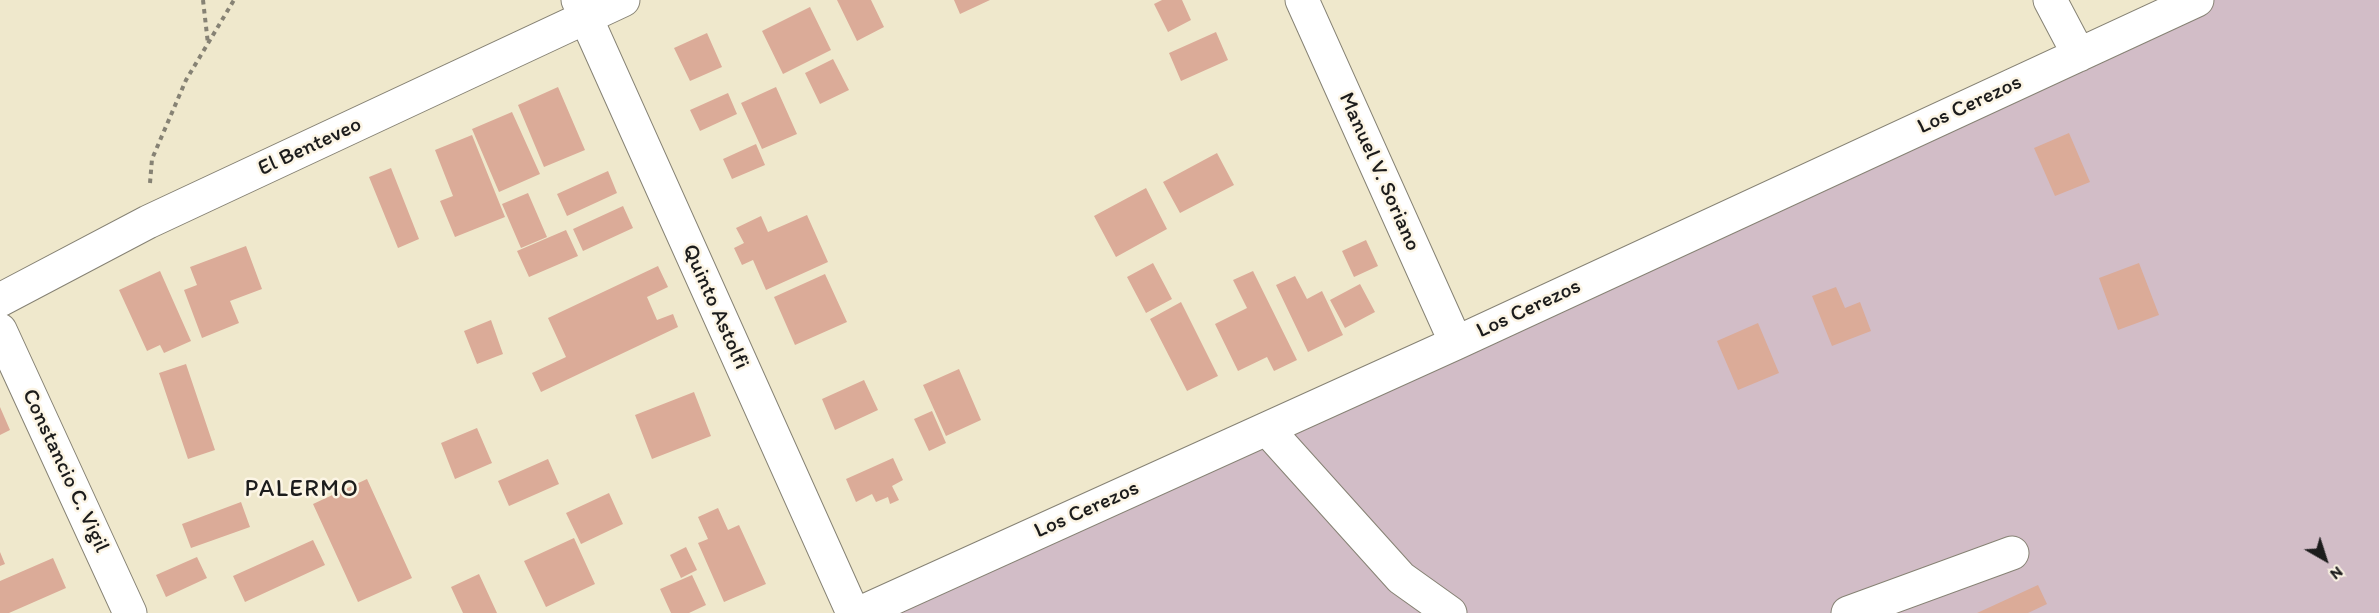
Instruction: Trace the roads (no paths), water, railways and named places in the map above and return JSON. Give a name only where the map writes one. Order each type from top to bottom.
[{"type":"street","name":"El Benteveo","points":[[0,300],[148,222],[581,9],[623,0]]},
{"type":"street","name":"Manuel V. Soriano","points":[[1302,0],[1456,344]]},
{"type":"street","points":[[2050,0],[2079,55]]},
{"type":"street","name":"Los Cerezos","points":[[860,613],[1456,344],[2197,0]]},
{"type":"street","name":"Quinto Astolfi","points":[[581,9],[853,613]]},
{"type":"street","name":"Constancio C. Vigil","points":[[0,330],[130,613]]},
{"type":"street","points":[[1267,429],[1401,578],[1450,613]]},
{"type":"street","points":[[1848,613],[2012,553]]},
{"type":"district","name":"PALERMO","points":[[302,490]]}]
